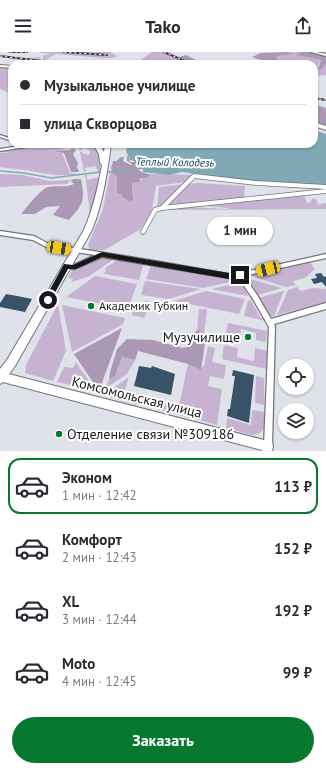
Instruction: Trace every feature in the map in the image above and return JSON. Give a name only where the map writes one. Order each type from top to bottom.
[{"type":"main road","points":[[98,148],[102,154],[104,173]]},
{"type":"main road","points":[[0,378],[14,357],[88,230],[97,210],[107,148]]},
{"type":"street","points":[[312,52],[326,56]]},
{"type":"street","points":[[0,150],[16,148]]},
{"type":"street","points":[[162,208],[194,176],[257,183],[326,187]]},
{"type":"street","points":[[143,232],[155,210],[162,208],[326,191]]},
{"type":"street","points":[[0,233],[34,238],[48,246],[229,276],[240,275],[326,256]]},
{"type":"street","points":[[66,266],[74,267],[102,255]]},
{"type":"street","points":[[240,275],[272,327],[268,448]]},
{"type":"street","points":[[270,322],[326,306]]},
{"type":"street","name":"Комсомольская улица","points":[[0,378],[268,448]]},
{"type":"shaded area","points":[[37,52],[110,52],[117,56],[113,58],[103,58],[56,54],[43,60],[43,56],[50,54]]},
{"type":"shaded area","points":[[152,52],[162,52],[181,60],[141,60]]},
{"type":"shaded area","points":[[287,52],[302,52],[297,55],[321,60],[318,66],[318,60],[277,60],[277,56],[291,54]]},
{"type":"shaded area","points":[[287,52],[293,54],[277,56],[277,60],[261,60],[252,57],[261,53]]},
{"type":"shaded area","points":[[302,52],[311,52],[326,56],[326,64],[322,69],[318,70],[321,60],[296,55]]},
{"type":"shaded area","points":[[186,55],[196,60],[185,60],[179,57]]},
{"type":"shaded area","points":[[42,57],[39,58],[43,60],[25,58]]},
{"type":"shaded area","points":[[326,64],[326,75],[318,76],[318,70],[322,69]]},
{"type":"shaded area","points":[[0,67],[8,68],[8,92],[0,89]]},
{"type":"shaded area","points":[[318,105],[326,108],[326,125],[318,122]]},
{"type":"shaded area","points":[[26,148],[63,148],[65,149],[48,151],[62,153],[70,173],[78,174],[54,175],[0,167],[0,153],[13,152],[0,151]]},
{"type":"shaded area","points":[[72,148],[76,150],[73,154],[78,163],[77,167],[79,172],[71,172],[64,153],[50,151],[70,150]]},
{"type":"shaded area","points":[[84,148],[95,148],[97,150],[100,172],[96,172],[98,171],[95,166],[85,168],[86,171],[84,172],[80,152],[89,155],[89,150]]},
{"type":"shaded area","points":[[127,156],[129,156],[130,162],[135,162],[140,171],[149,174],[147,178],[140,178],[139,182],[132,183],[133,200],[130,201],[121,197],[122,195],[117,193],[117,176],[113,175],[111,168],[113,161],[116,161],[121,157],[124,157],[123,161],[131,165],[132,164],[127,161]]},
{"type":"shaded area","points":[[112,171],[113,175],[117,176],[121,197],[124,199],[133,194],[132,182],[149,176],[149,174],[193,175],[186,182],[156,186],[152,210],[141,229],[104,250],[90,250],[88,245],[103,209],[110,172]]},
{"type":"shaded area","points":[[0,174],[23,175],[50,181],[71,180],[67,184],[0,187]]},
{"type":"shaded area","points":[[85,175],[87,175],[87,180],[99,177],[95,201],[90,213]]},
{"type":"shaded area","points":[[73,179],[81,179],[83,197],[78,210],[69,220],[53,215],[60,206],[46,207],[35,214],[21,214],[45,188],[51,186],[71,185],[74,184],[71,181]]},
{"type":"shaded area","points":[[198,183],[245,186],[244,198],[165,207],[188,184]]},
{"type":"shaded area","points":[[185,184],[165,204],[157,208],[159,187]]},
{"type":"shaded area","points":[[303,194],[308,204],[313,198],[316,199],[317,205],[324,203],[326,204],[326,209],[158,210],[187,207],[228,209],[199,205]]},
{"type":"shaded area","points":[[101,257],[114,259],[88,277],[71,282],[73,279],[68,278],[72,270]]},
{"type":"shaded area","points":[[119,259],[143,265],[139,280],[104,274],[106,270],[104,269]]},
{"type":"shaded area","points":[[309,261],[315,269],[305,278],[293,281],[296,285],[286,287],[247,275]]},
{"type":"shaded area","points":[[151,265],[239,280],[203,288],[146,279]]},
{"type":"shaded area","points":[[95,276],[137,284],[128,309],[66,297]]},
{"type":"shaded area","points":[[247,278],[282,288],[258,295]]},
{"type":"shaded area","points":[[145,281],[201,289],[169,299],[141,295]]},
{"type":"shaded area","points":[[241,282],[248,296],[211,289]]},
{"type":"shaded area","points":[[297,287],[301,291],[313,288],[326,289],[326,302],[277,315],[288,290]]},
{"type":"shaded area","points":[[206,291],[245,299],[239,314],[174,301]]},
{"type":"shaded area","points":[[284,291],[274,316],[271,316],[268,314],[258,298]]},
{"type":"shaded area","points":[[147,300],[149,306],[144,318],[132,315],[133,310]]},
{"type":"shaded area","points":[[251,300],[260,317],[266,321],[244,316],[248,301]]},
{"type":"shaded area","points":[[58,304],[66,351],[53,381],[25,373],[26,365]]},
{"type":"shaded area","points":[[62,305],[125,318],[123,324],[72,352]]},
{"type":"shaded area","points":[[199,309],[207,309],[204,335],[197,330]]},
{"type":"shaded area","points":[[228,323],[267,331],[266,342],[256,340],[256,333],[241,329],[240,338],[226,334]]},
{"type":"shaded area","points":[[122,328],[99,391],[74,354]]},
{"type":"shaded area","points":[[197,330],[206,336],[201,370],[188,364],[138,351],[135,360],[122,357],[115,376],[109,380],[117,349],[127,339],[153,340],[183,348],[191,346]]},
{"type":"shaded area","points":[[224,345],[238,348],[237,357],[254,361],[255,348],[267,351],[266,369],[222,359]]},
{"type":"shaded area","points":[[208,346],[215,348],[212,362],[226,365],[224,379],[210,376],[208,386],[222,389],[217,425],[192,418],[194,401],[190,418],[146,406],[145,404],[147,400],[179,406],[188,364],[200,369],[204,366]]},
{"type":"shaded area","points":[[122,357],[135,360],[127,374],[105,389],[109,380],[115,376]]},
{"type":"shaded area","points":[[76,362],[95,390],[57,382],[64,367],[73,368]]},
{"type":"shaded area","points":[[256,376],[264,378],[264,405],[255,403]]},
{"type":"shaded area","points":[[129,377],[123,395],[138,399],[139,402],[136,405],[103,395]]},
{"type":"shaded area","points":[[252,410],[264,412],[264,428],[260,433],[253,435],[226,428],[227,418],[251,425]]},
{"type":"water","points":[[318,131],[326,134],[326,186],[240,180],[182,172],[169,175],[143,172],[143,168],[136,167],[134,161],[130,160],[126,152],[127,148],[318,148]]},
{"type":"building","points":[[321,273],[324,277],[326,276],[326,287],[322,282],[314,284],[311,279],[317,278],[315,274]]},
{"type":"building","points":[[6,294],[32,299],[25,312],[0,307],[0,303]]},
{"type":"building","points":[[139,366],[151,368],[152,366],[175,374],[171,395],[134,386]]},
{"type":"building","points":[[233,370],[254,375],[249,423],[227,416],[228,409],[230,409],[235,376],[232,376]]},
{"type":"waterway","name":"Тёплый Колодезь","points":[[107,172],[145,168]]},
{"type":"waterway","name":"Тёплый Колодезь","points":[[0,171],[24,173],[51,178],[101,172]]},
{"type":"railway","points":[[10,52],[27,52]]},
{"type":"railway","points":[[64,52],[107,55]]},
{"type":"railway","points":[[164,52],[183,60]]},
{"type":"railway","points":[[0,56],[33,60]]},
{"type":"railway","points":[[318,99],[326,100]]},
{"type":"place","name":"Академик Губкин","points":[[91,306]]},
{"type":"place","name":"Музучилище","points":[[248,337]]},
{"type":"place","name":"Отделение связи №309186","points":[[59,434]]},
{"type":"route","points":[[48,300],[66,266],[74,267],[102,255],[229,276],[240,275]]}]
